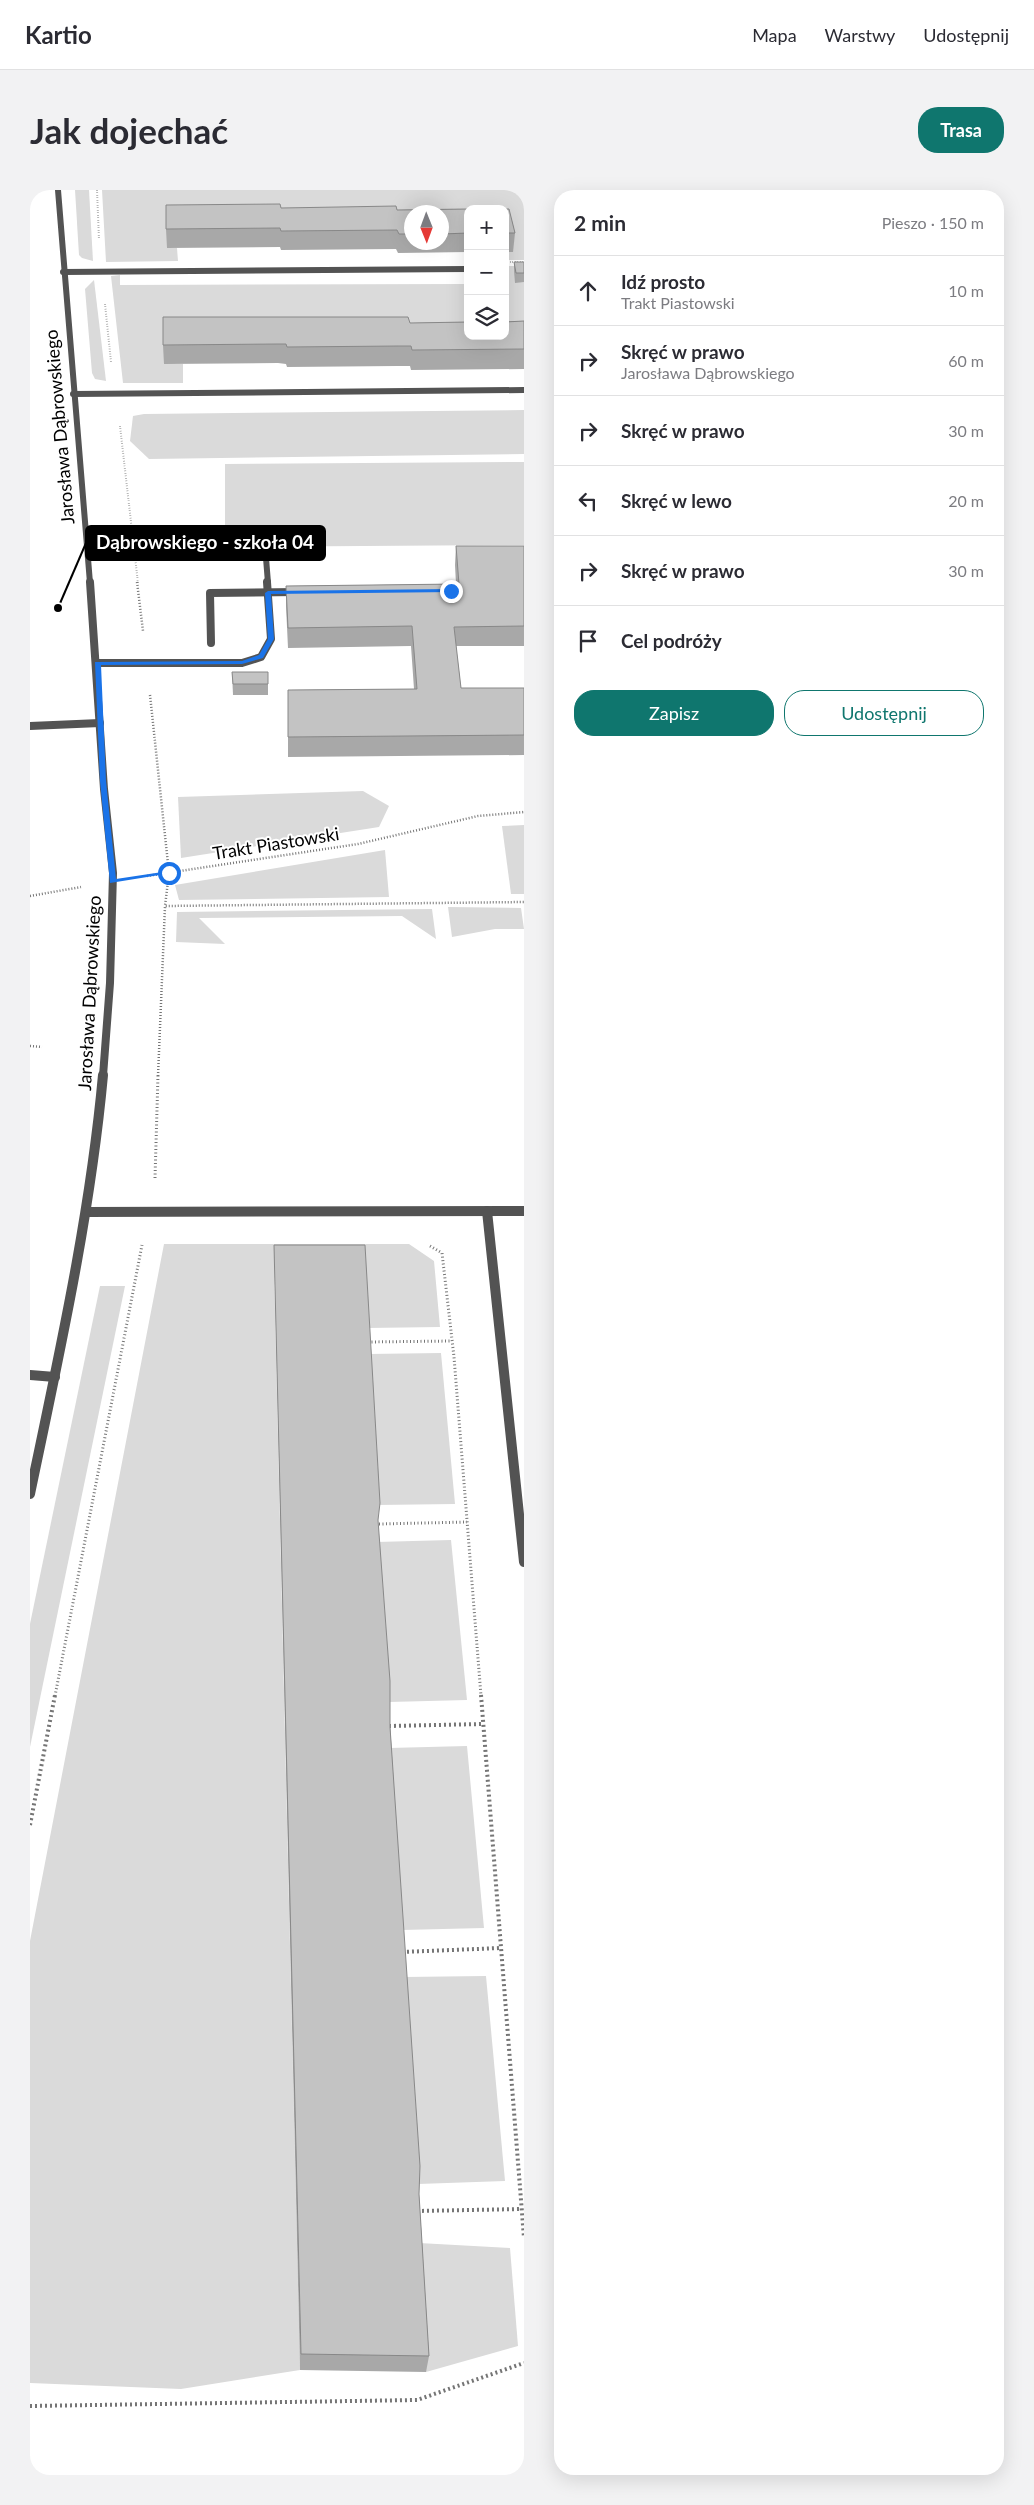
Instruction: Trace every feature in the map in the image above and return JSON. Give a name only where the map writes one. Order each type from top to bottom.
[{"type":"street","name":"Jarosława Dąbrowskiego","points":[[30,1494],[55,1376],[86,1212],[100,1104],[112,946],[113,882],[103,781],[97,663],[73,394],[58,190]]},
{"type":"street","points":[[63,272],[464,269]]},
{"type":"street","points":[[73,394],[524,390]]},
{"type":"street","points":[[97,663],[242,662],[261,656],[271,639],[266,558]]},
{"type":"street","points":[[211,643],[210,593],[307,592]]},
{"type":"street","points":[[30,726],[100,723]]},
{"type":"street","points":[[487,1211],[524,1562]]},
{"type":"street","points":[[86,1212],[524,1211]]},
{"type":"street","points":[[30,1375],[55,1376]]},
{"type":"path","points":[[509,262],[524,262]]},
{"type":"path","points":[[105,300],[112,366]]},
{"type":"path","name":"Trakt Piastowski","points":[[30,896],[358,844],[478,816],[524,812]]},
{"type":"path","points":[[155,1187],[162,946],[169,873]]},
{"type":"path","points":[[165,906],[524,902]]},
{"type":"path","points":[[30,1046],[42,1047]]},
{"type":"path","points":[[30,1826],[143,1236]]},
{"type":"path","points":[[422,1240],[442,1253],[452,1341],[524,2238]]},
{"type":"path","points":[[368,1342],[452,1341]]},
{"type":"path","points":[[378,1524],[467,1522]]},
{"type":"path","points":[[390,1726],[483,1724]]},
{"type":"path","points":[[402,1952],[501,1948]]},
{"type":"path","points":[[417,2211],[522,2209]]},
{"type":"path","points":[[30,2406],[417,2400],[524,2363]]},
{"type":"shaded area","points":[[75,190],[89,190],[93,261],[82,258],[79,255]]},
{"type":"shaded area","points":[[102,190],[524,190],[524,260],[509,260],[509,252],[513,251],[509,240],[509,205],[464,205],[464,226],[449,216],[449,205],[404,205],[404,213],[167,248],[177,248],[178,261],[106,262]]},
{"type":"shaded area","points":[[509,266],[524,266],[524,341],[164,364],[183,364],[183,383],[123,383],[111,276],[120,275],[120,285],[464,284],[464,340],[509,340]]},
{"type":"shaded area","points":[[94,280],[106,381],[95,379],[92,373],[85,289]]},
{"type":"shaded area","points":[[524,410],[524,454],[149,459],[130,441],[133,416],[144,414]]},
{"type":"shaded area","points":[[524,462],[524,545],[225,547],[225,464]]},
{"type":"shaded area","points":[[363,791],[389,806],[379,827],[181,858],[178,797]]},
{"type":"shaded area","points":[[524,825],[524,894],[511,894],[502,826]]},
{"type":"shaded area","points":[[385,850],[389,897],[179,900],[175,885]]},
{"type":"shaded area","points":[[448,907],[521,908],[524,929],[495,929],[452,937]]},
{"type":"shaded area","points":[[432,909],[436,939],[402,916],[199,918],[225,944],[176,942],[177,912]]},
{"type":"shaded area","points":[[164,1244],[409,1244],[434,1261],[440,1327],[367,1328],[274,1267],[300,2370],[181,2389],[30,2383],[30,1941]]},
{"type":"shaded area","points":[[100,1286],[125,1286],[30,1747],[30,1624]]},
{"type":"shaded area","points":[[441,1353],[455,1504],[377,1505],[368,1354]]},
{"type":"shaded area","points":[[451,1540],[467,1700],[389,1702],[376,1542]]},
{"type":"shaded area","points":[[467,1746],[484,1928],[402,1930],[389,1748]]},
{"type":"shaded area","points":[[486,1976],[505,2181],[418,2184],[404,1977]]},
{"type":"shaded area","points":[[419,2243],[510,2248],[518,2346],[426,2372]]},
{"type":"building","points":[[280,204],[281,208],[396,206],[397,210],[404,210],[404,234],[399,234],[397,230],[281,231],[280,228],[166,229],[166,205]]},
{"type":"building","points":[[449,209],[464,209],[464,233],[449,234]]},
{"type":"building","points":[[509,209],[515,233],[509,233]]},
{"type":"building","points":[[514,262],[524,262],[524,273],[516,273]]},
{"type":"building","points":[[163,317],[408,317],[410,323],[464,322],[464,340],[509,340],[509,322],[524,321],[524,349],[412,350],[411,346],[287,347],[286,344],[163,345]]},
{"type":"building","points":[[456,546],[524,546],[524,626],[454,627],[461,688],[524,688],[524,735],[288,737],[288,690],[417,689],[412,626],[288,628],[286,586],[459,584]]},
{"type":"building","points":[[232,672],[268,672],[268,684],[233,684]]},
{"type":"building","points":[[274,1245],[365,1245],[380,1503],[378,1520],[390,1681],[390,1727],[420,2166],[419,2194],[429,2356],[301,2354]]},
{"type":"place","name":"Dąbrowskiego - szkoła 04","points":[[58,608]]},
{"type":"route","points":[[169,873],[113,882],[103,781],[97,663],[242,662],[261,656],[271,639],[268,593],[451,591]]}]
